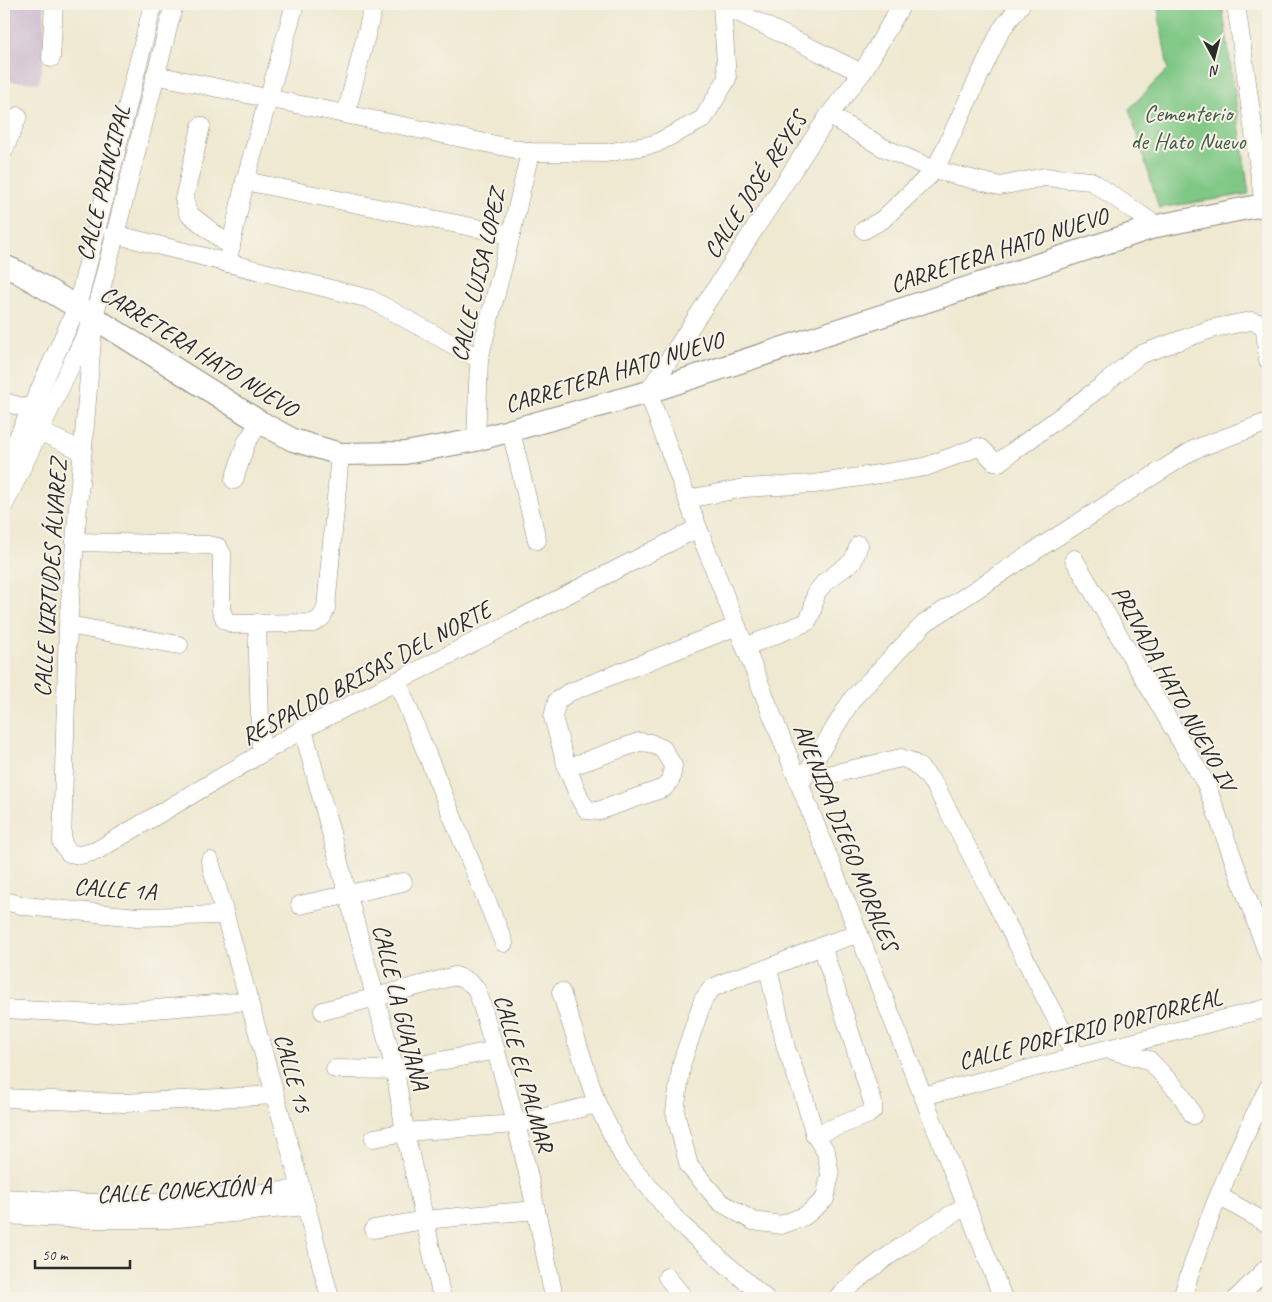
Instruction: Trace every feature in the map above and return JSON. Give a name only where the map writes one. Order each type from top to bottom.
[{"type":"main road","name":"CARRETERA HATO NUEVO","points":[[4,266],[18,272],[85,312],[260,422],[293,440],[340,454],[405,453],[476,440],[648,392],[1157,226],[1266,205]]},
{"type":"street","points":[[51,58],[54,4]]},
{"type":"street","name":"CALLE PRINCIPAL","points":[[4,468],[30,409],[85,312],[153,4]]},
{"type":"street","name":"CALLE PRINCIPAL","points":[[4,505],[47,414],[114,234],[174,4]]},
{"type":"street","points":[[229,255],[245,181],[296,4]]},
{"type":"street","points":[[346,114],[374,4]]},
{"type":"street","points":[[155,75],[530,152],[606,153],[655,144],[703,119],[727,78],[721,4]]},
{"type":"street","points":[[721,4],[862,74]]},
{"type":"street","name":"CALLE JOSÉ REYES","points":[[648,392],[829,115],[862,74],[902,4]]},
{"type":"street","points":[[864,230],[882,220],[935,170],[1001,30],[1021,4]]},
{"type":"street","points":[[1236,4],[1266,205]]},
{"type":"street","points":[[829,115],[882,147],[935,170],[1000,186],[1045,177],[1091,181],[1157,226]]},
{"type":"street","points":[[4,150],[18,116]]},
{"type":"street","points":[[201,126],[184,200],[188,213],[229,255]]},
{"type":"street","name":"CALLE LUISA LOPEZ","points":[[476,440],[479,359],[530,152]]},
{"type":"street","points":[[245,181],[511,235]]},
{"type":"street","points":[[114,234],[229,255],[370,299],[479,359]]},
{"type":"street","name":"CALLE VIRTUDES ÁLVAREZ","points":[[62,844],[68,625],[82,451],[85,312]]},
{"type":"street","points":[[688,499],[744,488],[814,484],[925,467],[978,447],[994,461],[1000,462],[1102,386],[1139,355],[1214,328],[1250,321],[1259,322],[1265,329],[1268,360]]},
{"type":"street","name":"AVENIDA DIEGO MORALES","points":[[648,392],[698,528],[967,1205],[1001,1297]]},
{"type":"street","points":[[4,402],[47,414]]},
{"type":"street","points":[[234,480],[246,443],[260,422]]},
{"type":"street","points":[[800,784],[853,698],[925,623],[1195,449],[1268,422]]},
{"type":"street","points":[[39,431],[82,451]]},
{"type":"street","points":[[511,431],[538,540]]},
{"type":"street","points":[[75,542],[208,545],[218,547],[222,554],[221,610],[225,620],[233,624],[314,623],[322,617],[326,608],[340,454]]},
{"type":"street","name":"RESPALDO BRISAS DEL NORTE","points":[[62,844],[69,853],[80,855],[96,851],[303,729],[698,528]]},
{"type":"street","points":[[745,647],[808,622],[816,593],[825,582],[853,561],[859,545]]},
{"type":"street","name":"PRIVADA HATO NUEVO IV","points":[[1074,559],[1206,784],[1268,955]]},
{"type":"street","points":[[257,623],[261,753]]},
{"type":"street","points":[[68,625],[179,646]]},
{"type":"street","points":[[567,768],[639,742],[650,743],[663,749],[673,766],[671,779],[664,788],[598,811],[587,810],[581,801],[567,768],[553,717],[557,701],[568,693],[737,626]]},
{"type":"street","points":[[397,681],[504,942]]},
{"type":"street","name":"CALLE LA GUAJANA","points":[[303,729],[394,1070],[405,1132],[442,1298]]},
{"type":"street","points":[[828,775],[901,758],[909,760],[919,767],[936,786],[1076,1057]]},
{"type":"street","name":"CALLE 15","points":[[210,861],[330,1298]]},
{"type":"street","points":[[300,905],[402,882]]},
{"type":"street","name":"CALLE 1A","points":[[4,901],[25,906],[137,917],[225,915]]},
{"type":"street","points":[[768,968],[786,1048],[804,1097],[815,1135],[826,1152],[830,1175],[825,1199],[805,1216],[781,1225],[753,1221],[720,1202],[689,1166],[676,1112],[682,1062],[703,1000],[712,988],[859,933]]},
{"type":"street","points":[[815,1135],[869,1114],[873,1110],[873,1103],[822,946]]},
{"type":"street","name":"CALLE EL PALMAR","points":[[323,1011],[455,976],[465,979],[475,988],[496,1050],[516,1124],[554,1298]]},
{"type":"street","points":[[561,992],[597,1104],[623,1156],[679,1223],[763,1298]]},
{"type":"street","points":[[4,1009],[96,1014],[249,1001]]},
{"type":"street","name":"CALLE PORFIRIO PORTORREAL","points":[[923,1096],[1268,1008]]},
{"type":"street","points":[[336,1070],[394,1070],[496,1050]]},
{"type":"street","points":[[1105,1050],[1149,1060],[1180,1093],[1193,1115]]},
{"type":"street","points":[[1182,1298],[1196,1251],[1247,1130],[1268,1088]]},
{"type":"street","points":[[4,1098],[123,1103],[275,1095]]},
{"type":"street","points":[[374,1138],[405,1132],[516,1124],[597,1104]]},
{"type":"street","name":"CALLE CONEXIÓN A","points":[[4,1198],[90,1203],[167,1211],[301,1189]]},
{"type":"street","points":[[1219,1196],[1268,1224]]},
{"type":"street","points":[[837,1298],[851,1284],[910,1240],[967,1205]]},
{"type":"street","name":"CALLE CONEXIÓN A","points":[[4,1215],[86,1219],[167,1211],[306,1206]]},
{"type":"street","points":[[374,1229],[424,1220],[536,1210]]},
{"type":"street","points":[[1237,1298],[1268,1267]]},
{"type":"street","points":[[667,1277],[684,1298]]},
{"type":"shaded area","points":[[4,4],[44,4],[45,49],[39,83],[4,81]]},
{"type":"green space","name":"Cementerio de Hato Nuevo","points":[[1157,4],[1222,4],[1249,194],[1159,208],[1129,109],[1168,69]]}]
